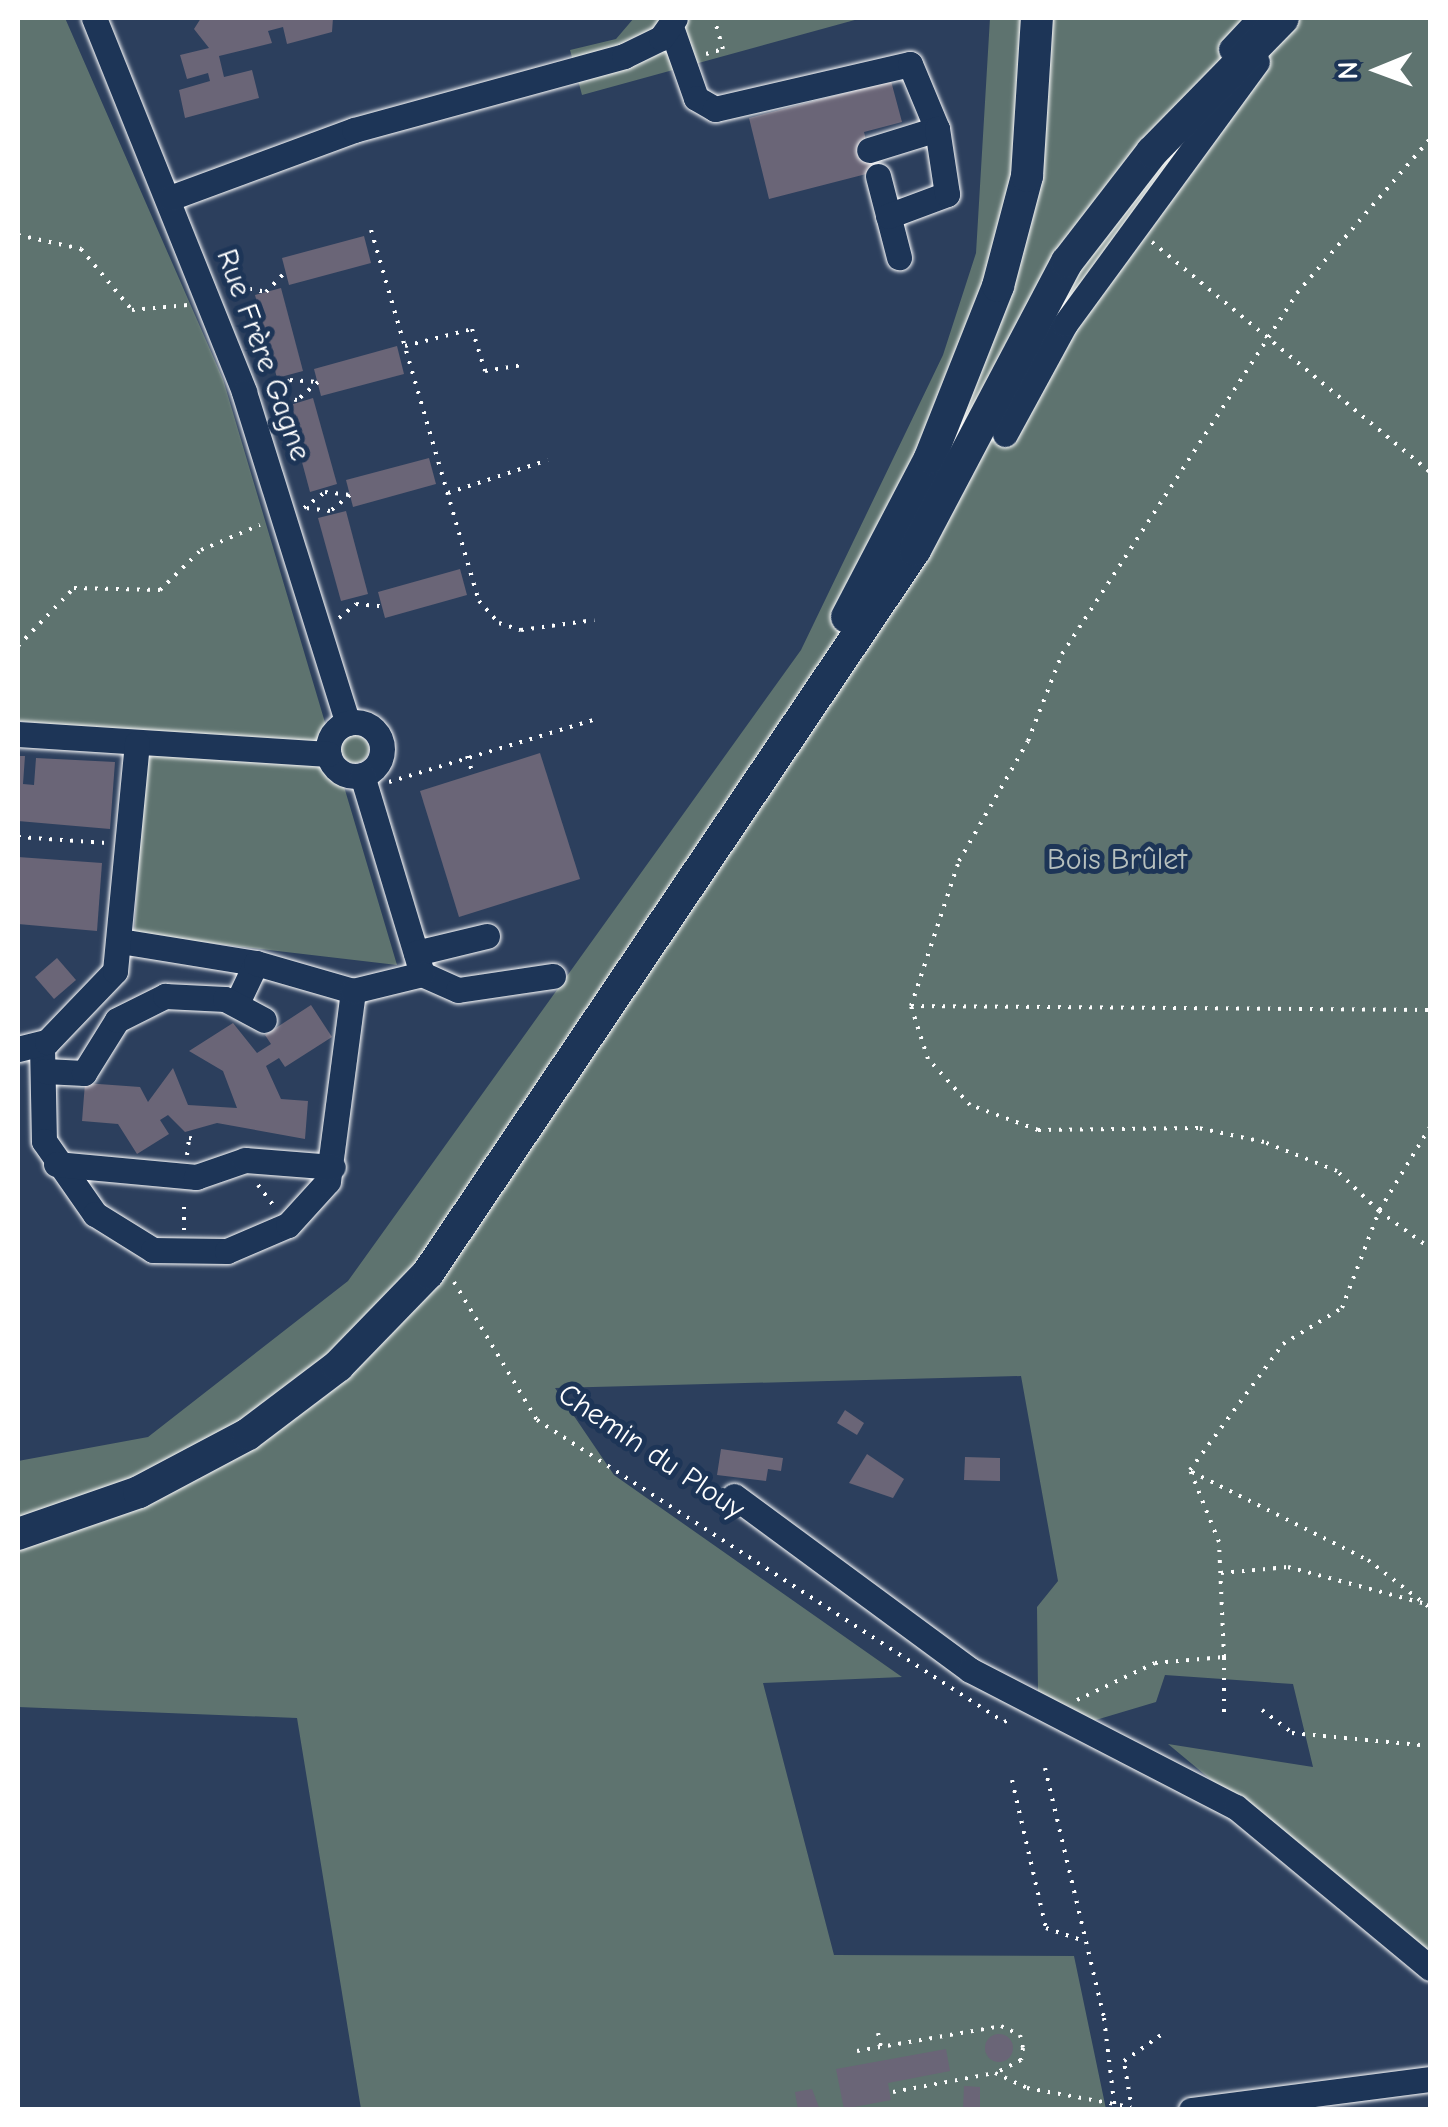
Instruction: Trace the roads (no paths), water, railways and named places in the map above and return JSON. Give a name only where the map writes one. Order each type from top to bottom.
[{"type":"main road","points":[[18,1514],[155,1463],[286,1386],[400,1278],[510,1128],[837,632],[906,509],[970,364],[1017,224],[1037,18]]},
{"type":"main road","points":[[872,614],[961,440],[1025,269],[1050,151],[1056,18]]},
{"type":"main road","points":[[18,1534],[138,1492],[238,1440],[389,1317],[511,1160],[872,614],[943,502],[1050,288],[1134,172],[1225,89],[1287,18]]},
{"type":"street","name":"Rue Frère Gagne","points":[[94,18],[170,198],[252,414],[348,723],[367,725],[381,744],[373,778]]},
{"type":"street","points":[[1005,434],[1045,353],[1225,89],[1221,62],[1260,18]]},
{"type":"street","points":[[170,198],[354,130],[624,56],[673,22],[707,108],[903,62],[920,74],[937,130],[946,194],[888,216]]},
{"type":"street","points":[[869,150],[937,130]]},
{"type":"street","points":[[878,176],[899,257]]},
{"type":"street","points":[[348,723],[332,734],[328,754],[339,771],[373,778],[419,964],[458,990],[553,976]]},
{"type":"street","points":[[18,734],[328,754]]},
{"type":"street","points":[[136,743],[120,942],[110,979],[35,1055],[40,1120],[56,1164],[116,1234],[183,1255],[244,1247],[288,1226],[332,1167],[353,991]]},
{"type":"street","points":[[120,942],[256,963],[353,991],[487,936]]},
{"type":"street","points":[[238,1003],[256,963]]},
{"type":"street","points":[[35,1055],[84,1073],[106,1030],[150,1000],[198,994],[238,1003],[264,1020]]},
{"type":"street","points":[[56,1164],[185,1177],[240,1161],[332,1167]]},
{"type":"street","name":"Chemin du Plouy","points":[[734,1496],[938,1648],[1034,1708],[1218,1795],[1298,1850],[1430,1968]]},
{"type":"street","points":[[1191,2110],[1430,2080]]},
{"type":"park label","name":"Bois Brûlet","points":[[1117,860]]}]
